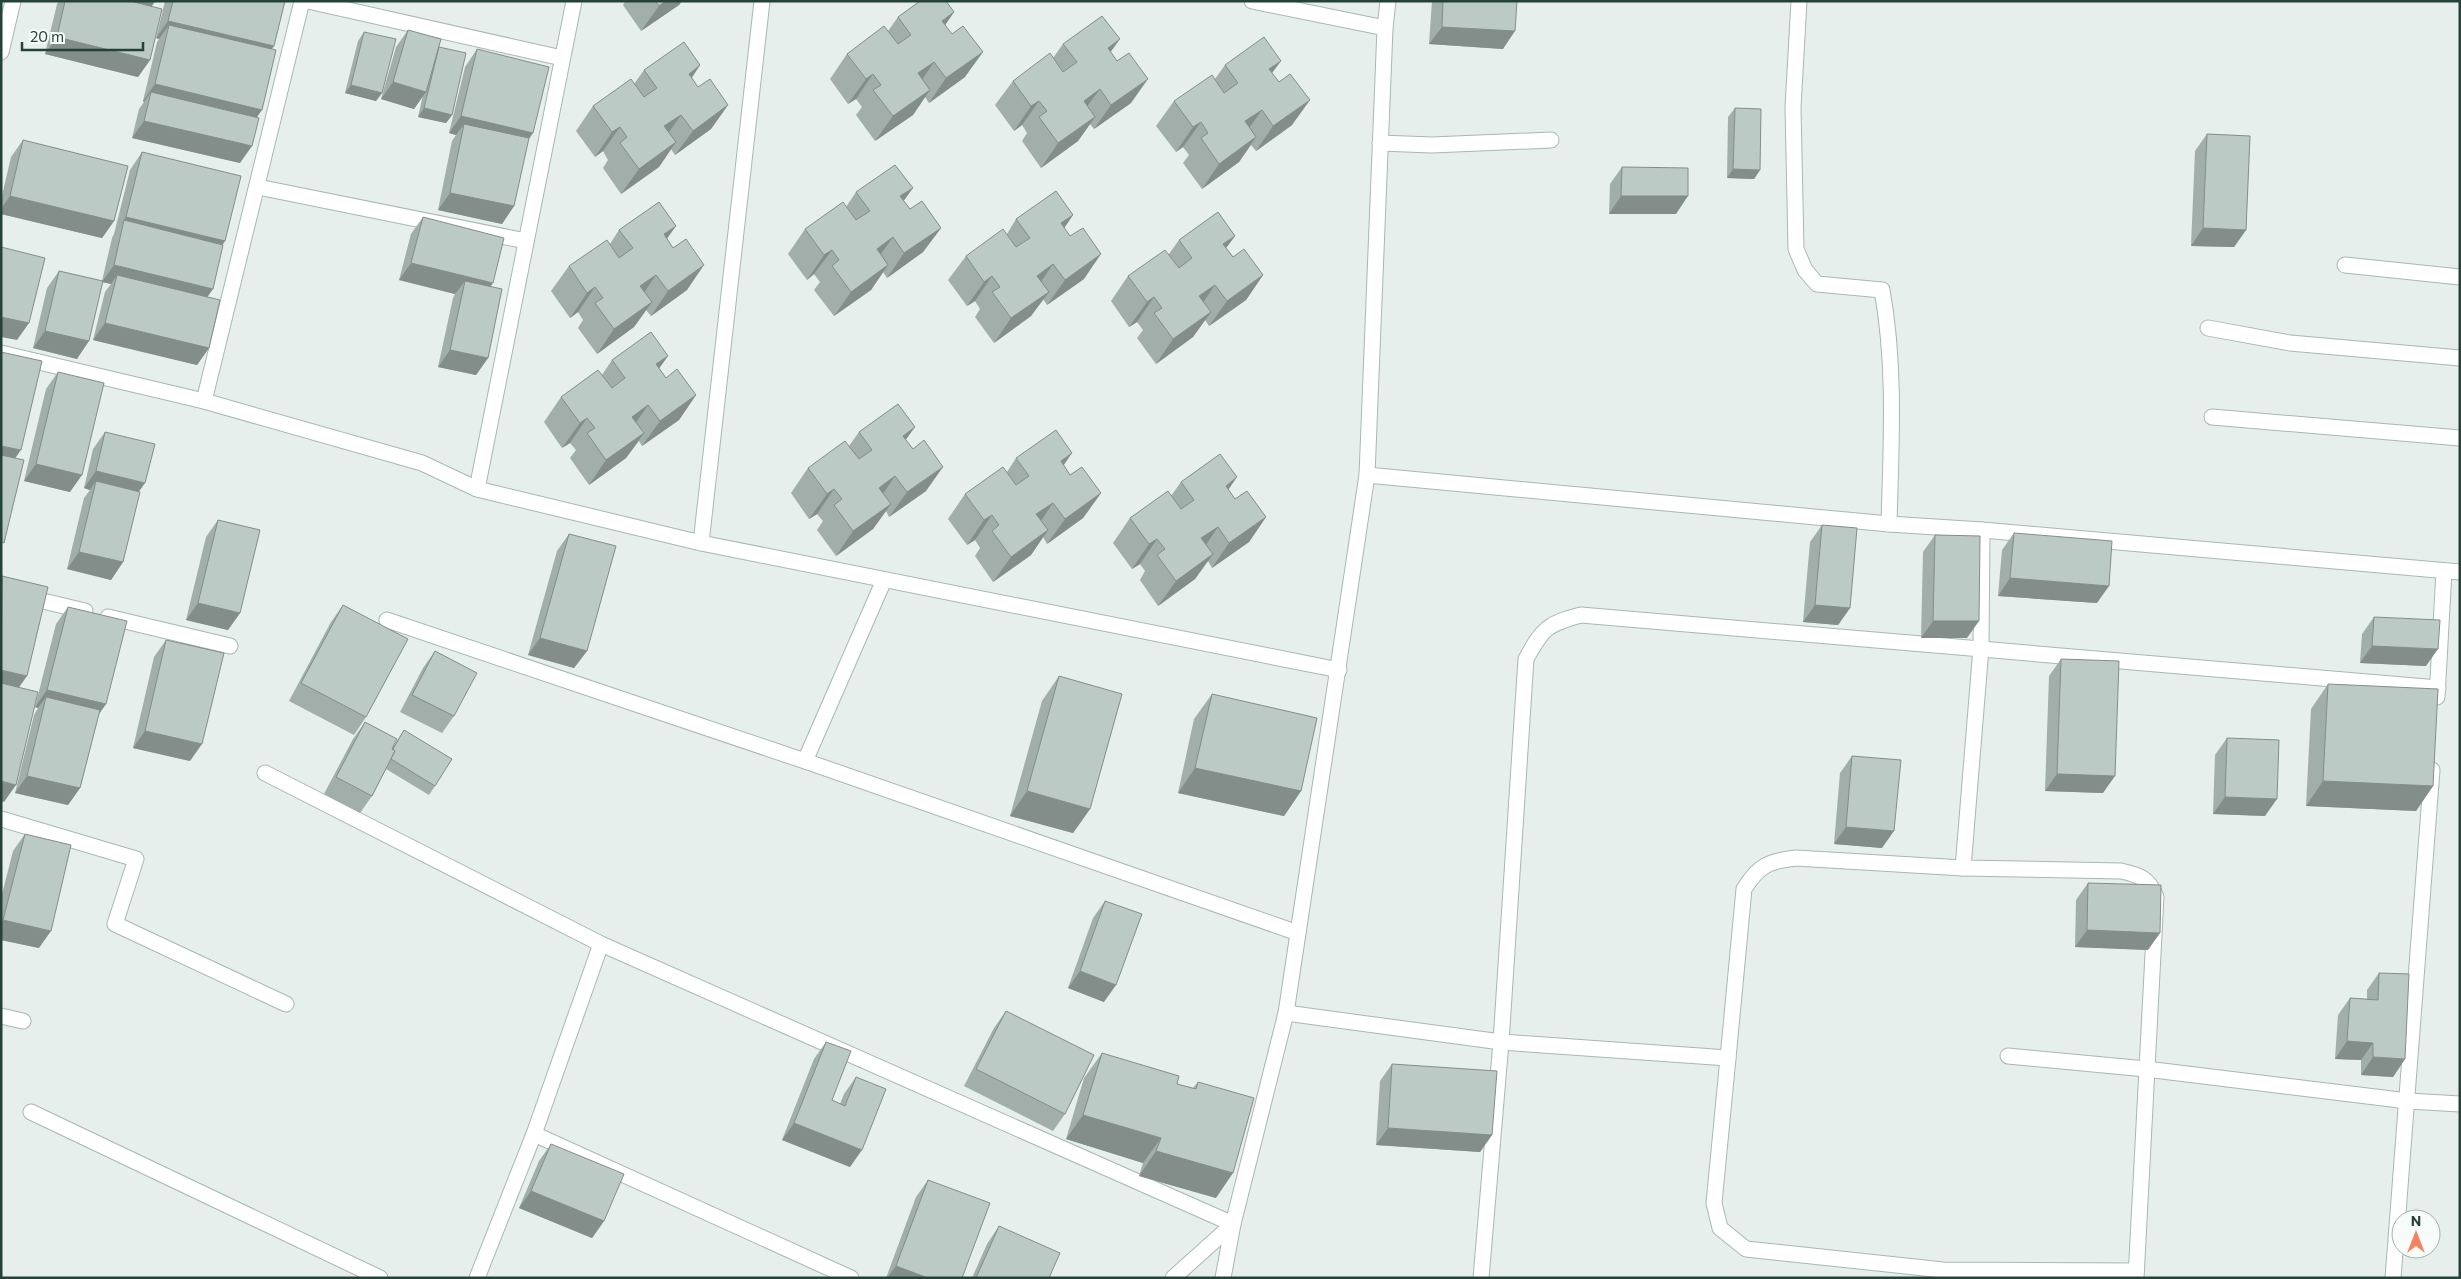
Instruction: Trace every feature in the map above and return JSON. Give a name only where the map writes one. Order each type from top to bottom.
[{"type":"street","points":[[1,52],[13,1]]},
{"type":"street","points":[[204,401],[258,187],[302,1]]},
{"type":"street","points":[[308,1],[562,58]]},
{"type":"street","points":[[477,490],[574,1]]},
{"type":"street","points":[[701,543],[762,1]]},
{"type":"street","points":[[1252,1],[1385,28]]},
{"type":"street","points":[[1223,1278],[1233,1224],[1286,1013],[1367,475],[1385,28],[1388,1]]},
{"type":"street","points":[[1799,1],[1792,107],[1796,249],[1805,270],[1817,284],[1882,290],[1888,325],[1891,401],[1889,524]]},
{"type":"street","points":[[1380,144],[1432,145],[1551,140]]},
{"type":"street","points":[[258,187],[526,241]]},
{"type":"street","points":[[2345,265],[2460,277]]},
{"type":"street","points":[[2208,328],[2290,343],[2460,358]]},
{"type":"street","points":[[1,353],[204,401],[422,463],[477,490],[701,543],[1339,670]]},
{"type":"street","points":[[2212,417],[2460,438]]},
{"type":"street","points":[[1367,475],[1889,524],[1982,530],[2460,572]]},
{"type":"street","points":[[1963,868],[1981,648],[1982,530]]},
{"type":"street","points":[[2436,708],[2444,571]]},
{"type":"street","points":[[805,761],[884,580]]},
{"type":"street","points":[[1,591],[230,646]]},
{"type":"street","points":[[1481,1278],[1501,1042],[1526,659],[1537,639],[1553,622],[1581,615],[2438,688]]},
{"type":"street","points":[[387,620],[805,761],[1298,933]]},
{"type":"street","points":[[2394,1278],[2433,757]]},
{"type":"street","points":[[265,773],[602,944],[1233,1224]]},
{"type":"street","points":[[1,819],[136,859],[115,924],[286,1004]]},
{"type":"street","points":[[1796,858],[1963,868],[2121,871],[2136,874],[2151,884],[2156,897],[2136,1274],[1942,1274],[1746,1249],[1720,1228],[1714,1203],[1728,1058],[1744,889],[1754,873],[1773,861],[1796,858]]},
{"type":"street","points":[[478,1278],[534,1134],[602,944]]},
{"type":"street","points":[[1286,1013],[1501,1042],[1728,1058]]},
{"type":"street","points":[[1,1016],[23,1021]]},
{"type":"street","points":[[2008,1056],[2146,1068],[2408,1101],[2460,1104]]},
{"type":"street","points":[[31,1112],[380,1278]]},
{"type":"street","points":[[534,1134],[851,1278]]},
{"type":"street","points":[[1172,1278],[1233,1224]]},
{"type":"building","points":[[65,1],[130,1],[162,9],[150,60],[57,37]]},
{"type":"building","points":[[173,1],[285,1],[274,46],[168,21]]},
{"type":"building","points":[[655,1],[666,1],[659,6]]},
{"type":"building","points":[[920,1],[946,1],[954,12],[942,21],[952,34],[963,26],[983,52],[946,78],[934,62],[918,73],[930,90],[893,116],[873,90],[881,85],[873,74],[866,79],[847,54],[884,26],[898,44],[911,35],[898,17]]},
{"type":"building","points":[[1443,1],[1517,1],[1515,31],[1442,27]]},
{"type":"building","points":[[1102,16],[1120,39],[1108,48],[1117,61],[1129,53],[1148,79],[1111,105],[1100,89],[1084,101],[1095,117],[1058,143],[1039,117],[1047,111],[1039,101],[1031,106],[1013,81],[1050,53],[1063,72],[1077,62],[1063,44]]},
{"type":"building","points":[[169,25],[276,50],[262,110],[155,84]]},
{"type":"building","points":[[408,30],[441,39],[426,92],[393,82]]},
{"type":"building","points":[[364,32],[396,39],[382,93],[351,85]]},
{"type":"building","points":[[1264,37],[1281,61],[1269,69],[1279,82],[1290,74],[1310,100],[1273,126],[1262,110],[1245,121],[1256,137],[1219,164],[1201,138],[1208,133],[1201,122],[1193,127],[1174,101],[1212,75],[1224,93],[1238,83],[1225,65]]},
{"type":"building","points":[[684,42],[700,65],[689,74],[698,87],[710,79],[728,105],[693,131],[681,115],[664,126],[676,142],[639,169],[620,143],[627,137],[620,127],[612,132],[593,106],[631,79],[644,97],[657,88],[644,70]]},
{"type":"building","points":[[439,47],[466,53],[452,115],[424,108]]},
{"type":"building","points":[[477,49],[549,67],[533,133],[461,116]]},
{"type":"building","points":[[151,92],[259,118],[252,146],[144,121]]},
{"type":"building","points":[[1735,108],[1761,109],[1760,170],[1733,169]]},
{"type":"building","points":[[464,124],[529,138],[514,206],[450,193]]},
{"type":"building","points":[[2207,134],[2250,136],[2246,230],[2203,228]]},
{"type":"building","points":[[23,140],[128,166],[114,221],[10,196]]},
{"type":"building","points":[[142,152],[241,176],[225,241],[126,217]]},
{"type":"building","points":[[895,165],[913,188],[900,196],[910,209],[922,201],[941,228],[904,253],[893,237],[877,249],[888,265],[851,292],[832,266],[839,260],[832,250],[824,255],[805,229],[843,202],[856,220],[870,211],[856,192]]},
{"type":"building","points":[[1622,167],[1688,168],[1688,196],[1621,196]]},
{"type":"building","points":[[1056,191],[1073,215],[1061,223],[1070,236],[1083,228],[1101,254],[1065,280],[1053,264],[1037,276],[1049,292],[1011,318],[992,292],[1000,287],[992,276],[984,282],[966,256],[1003,229],[1016,247],[1030,238],[1016,219]]},
{"type":"building","points":[[659,202],[676,226],[664,234],[673,248],[686,239],[704,265],[668,291],[656,275],[640,286],[652,302],[614,329],[595,303],[603,298],[595,287],[587,293],[569,266],[607,240],[619,258],[633,248],[619,230]]},
{"type":"building","points":[[1218,212],[1235,236],[1223,244],[1233,257],[1244,249],[1263,275],[1227,301],[1215,285],[1199,296],[1211,312],[1173,339],[1154,313],[1162,308],[1154,297],[1147,302],[1128,276],[1165,250],[1179,268],[1192,258],[1179,240]]},
{"type":"building","points":[[423,217],[504,238],[493,283],[411,263]]},
{"type":"building","points":[[124,220],[223,245],[213,289],[114,265]]},
{"type":"building","points":[[1,247],[45,258],[29,323],[1,317]]},
{"type":"building","points":[[59,271],[103,281],[89,341],[45,331]]},
{"type":"building","points":[[117,275],[220,300],[209,348],[105,323]]},
{"type":"building","points":[[465,281],[502,289],[488,358],[450,350]]},
{"type":"building","points":[[651,332],[668,356],[656,364],[666,378],[677,369],[696,395],[660,421],[648,405],[632,417],[644,433],[606,460],[587,433],[595,428],[587,418],[580,423],[561,397],[598,370],[612,388],[625,378],[612,360]]},
{"type":"building","points":[[1,352],[42,361],[21,450],[1,446]]},
{"type":"building","points":[[58,372],[104,383],[82,475],[36,464]]},
{"type":"building","points":[[898,404],[915,427],[903,436],[913,449],[924,440],[943,467],[907,492],[895,476],[879,488],[891,504],[853,531],[834,505],[842,499],[834,489],[827,494],[808,468],[845,441],[859,459],[872,450],[859,432]]},
{"type":"building","points":[[1056,430],[1072,453],[1061,461],[1070,475],[1082,467],[1101,493],[1065,519],[1053,503],[1036,514],[1048,530],[1011,557],[992,531],[999,525],[992,515],[984,520],[965,494],[1003,467],[1016,485],[1029,476],[1016,458]]},
{"type":"building","points":[[105,432],[155,444],[145,483],[96,471]]},
{"type":"building","points":[[1220,454],[1237,477],[1226,486],[1235,499],[1247,491],[1266,517],[1229,543],[1218,527],[1201,538],[1213,554],[1176,581],[1157,555],[1165,549],[1157,539],[1149,544],[1130,518],[1168,491],[1181,509],[1194,500],[1181,482]]},
{"type":"building","points":[[1,455],[24,460],[4,543],[1,542]]},
{"type":"building","points":[[96,481],[140,492],[123,562],[79,552]]},
{"type":"building","points":[[218,520],[260,530],[240,613],[198,603]]},
{"type":"building","points":[[1822,525],[1857,528],[1850,608],[1815,605]]},
{"type":"building","points":[[2014,533],[2112,541],[2109,586],[2010,578]]},
{"type":"building","points":[[569,534],[616,546],[587,651],[540,638]]},
{"type":"building","points":[[1935,535],[1980,536],[1979,621],[1933,621]]},
{"type":"building","points":[[2,576],[48,587],[27,676],[1,670]]},
{"type":"building","points":[[343,605],[408,639],[366,717],[301,683]]},
{"type":"building","points":[[68,607],[127,621],[106,704],[47,690]]},
{"type":"building","points":[[2374,617],[2440,620],[2438,649],[2372,646]]},
{"type":"building","points":[[166,640],[224,653],[202,744],[145,731]]},
{"type":"building","points":[[435,651],[477,673],[454,716],[412,695]]},
{"type":"building","points":[[2061,659],[2119,661],[2115,776],[2057,774]]},
{"type":"building","points":[[1059,676],[1122,694],[1090,809],[1027,791]]},
{"type":"building","points":[[1,683],[38,692],[16,785],[1,781]]},
{"type":"building","points":[[2328,684],[2438,689],[2433,786],[2323,781]]},
{"type":"building","points":[[1212,694],[1317,718],[1301,791],[1195,768]]},
{"type":"building","points":[[46,697],[100,710],[80,788],[27,776]]},
{"type":"building","points":[[365,722],[397,739],[392,749],[395,751],[372,796],[336,777]]},
{"type":"building","points":[[404,730],[452,759],[435,786],[391,759],[395,751],[393,749]]},
{"type":"building","points":[[2227,738],[2279,740],[2277,799],[2225,797]]},
{"type":"building","points":[[1852,756],[1901,760],[1894,831],[1846,827]]},
{"type":"building","points":[[25,834],[71,845],[51,931],[3,920]]},
{"type":"building","points":[[2088,883],[2161,885],[2160,933],[2087,930]]},
{"type":"building","points":[[1105,901],[1142,914],[1116,985],[1080,971]]},
{"type":"building","points":[[2379,973],[2409,974],[2405,1059],[2373,1057],[2373,1043],[2347,1041],[2350,998],[2378,1000]]},
{"type":"building","points":[[1006,1011],[1094,1055],[1065,1114],[976,1069]]},
{"type":"building","points":[[826,1042],[851,1051],[832,1100],[845,1106],[856,1077],[886,1089],[862,1150],[794,1123]]},
{"type":"building","points":[[1102,1053],[1179,1076],[1177,1084],[1196,1089],[1198,1082],[1254,1098],[1233,1173],[1156,1151],[1161,1138],[1083,1115]]},
{"type":"building","points":[[1392,1064],[1497,1071],[1492,1135],[1388,1128]]},
{"type":"building","points":[[551,1144],[624,1174],[604,1221],[531,1191]]},
{"type":"building","points":[[928,1180],[990,1203],[962,1278],[928,1278],[896,1266]]},
{"type":"building","points":[[999,1226],[1060,1253],[1049,1278],[976,1278]]}]
